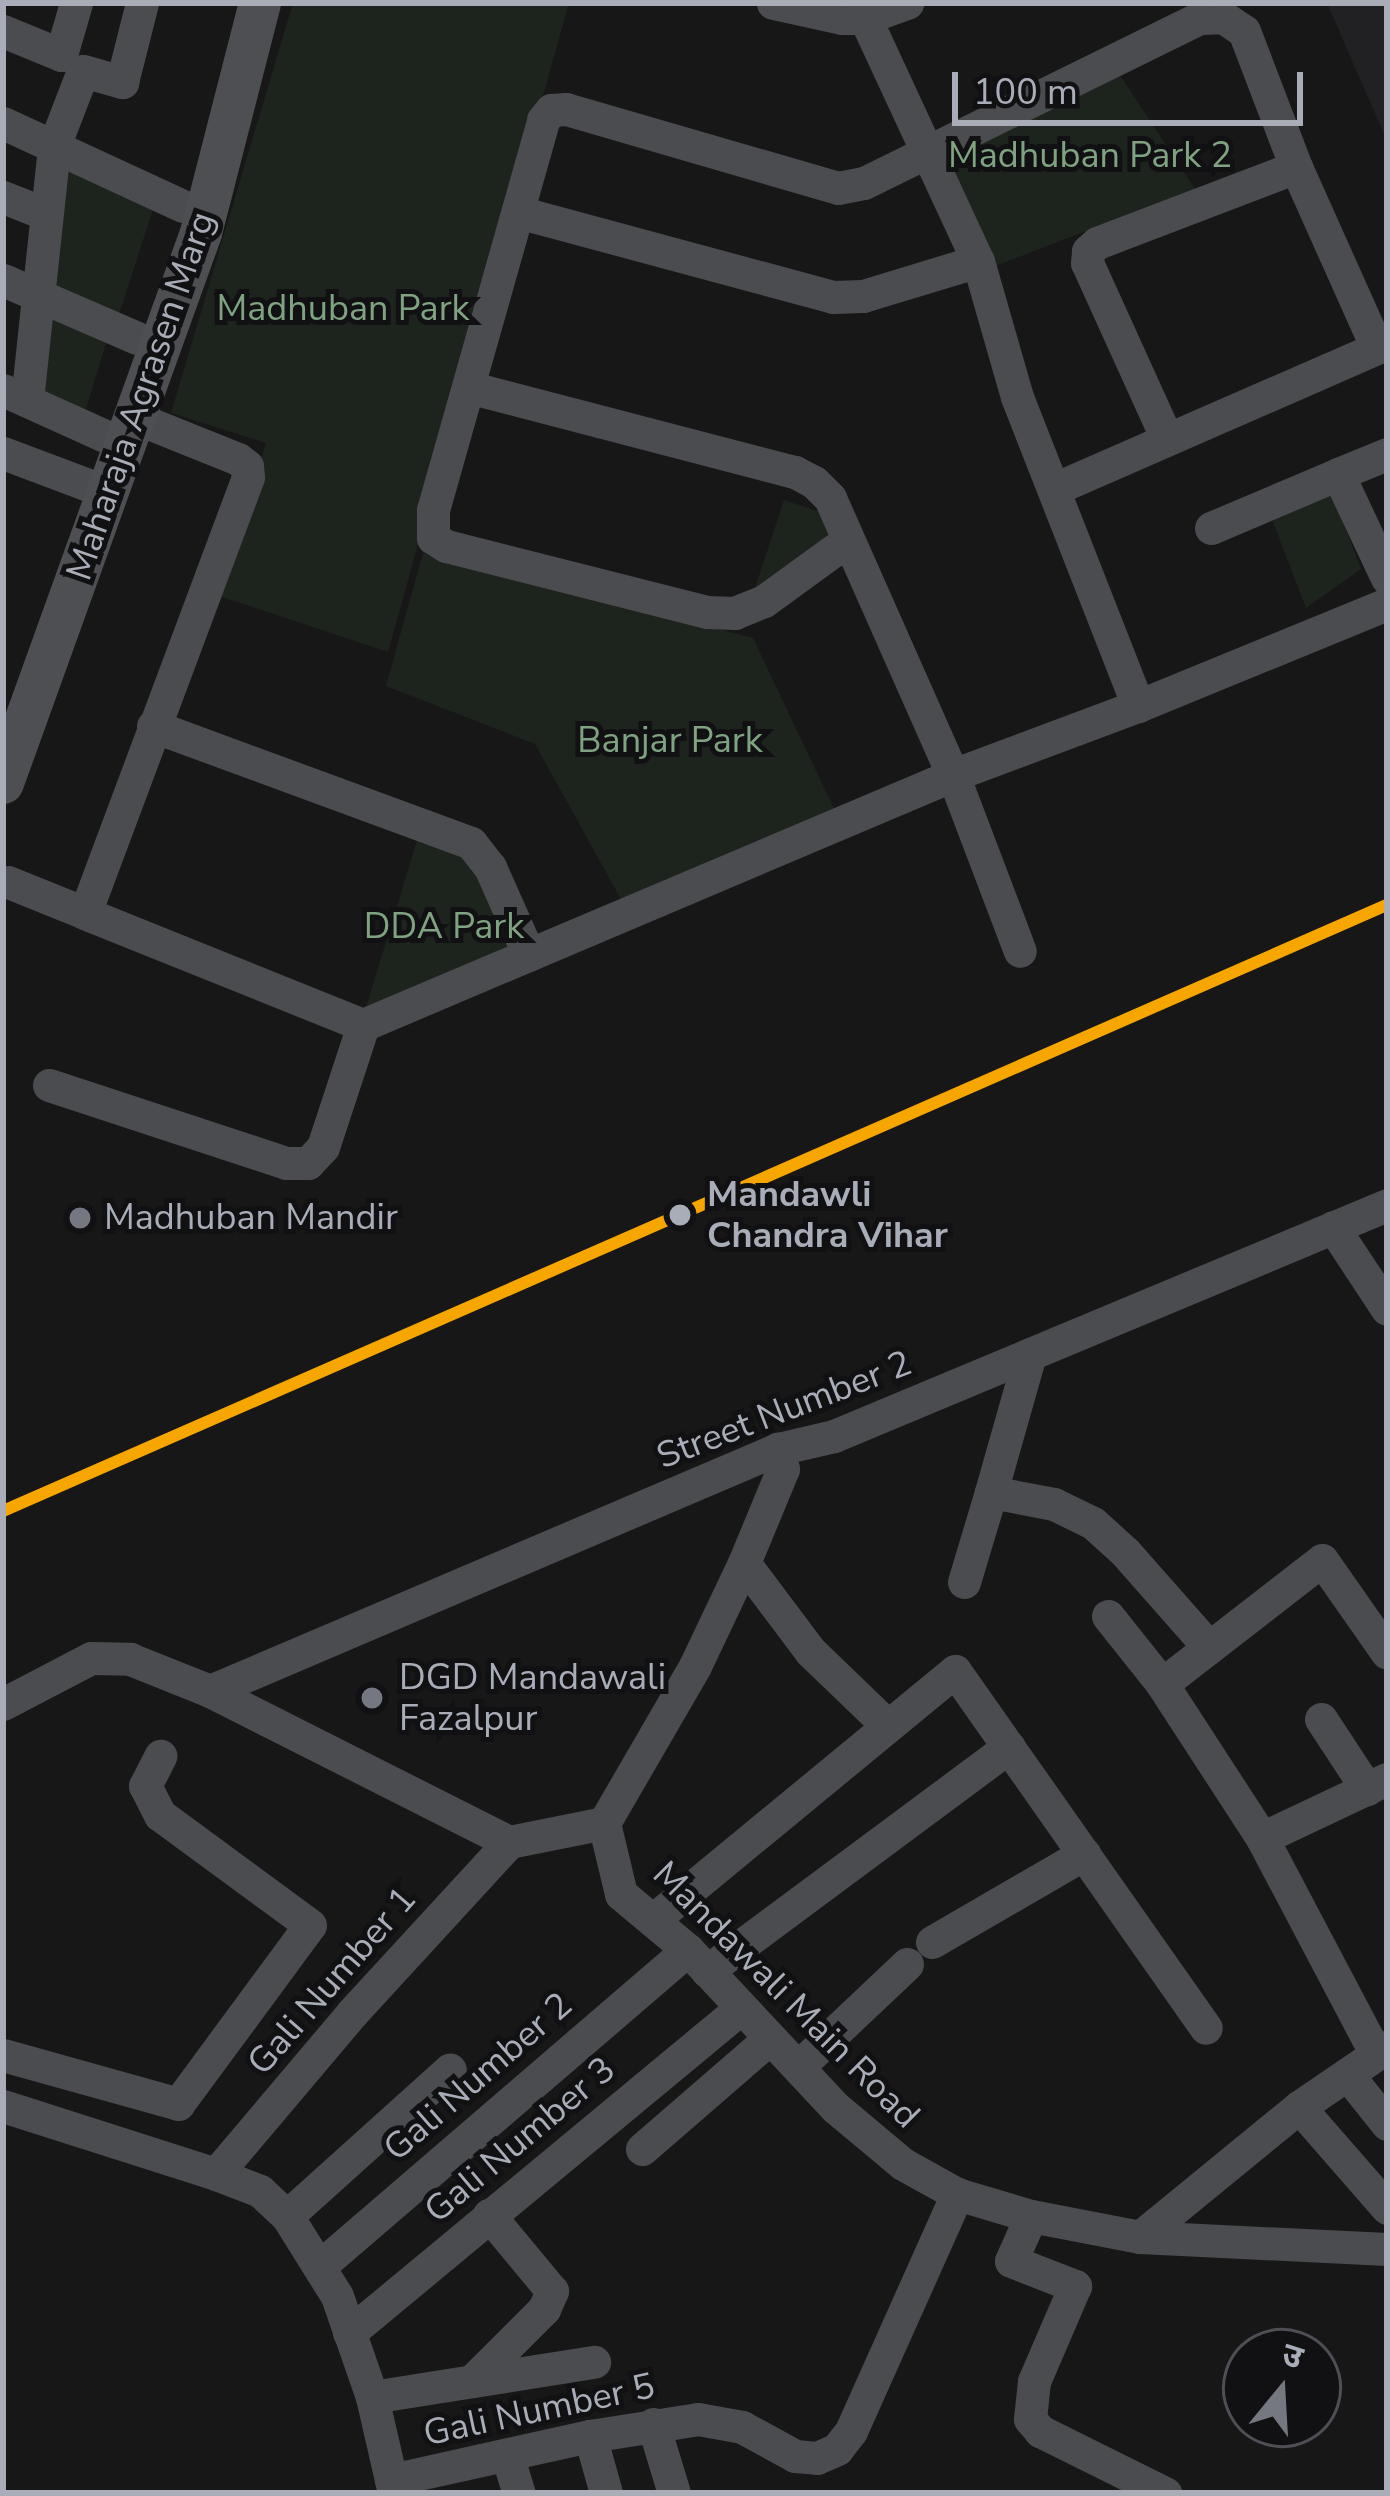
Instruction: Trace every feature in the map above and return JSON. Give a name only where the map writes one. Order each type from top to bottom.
[{"type":"main road","name":"Maharaja Agrasen Marg","points":[[3,783],[154,318],[234,3]]},
{"type":"main road","name":"Maharaja Agrasen Marg","points":[[154,318],[201,233],[260,3]]},
{"type":"main road","name":"Maharaja Agrasen Marg","points":[[3,698],[88,485],[121,428]]},
{"type":"street","points":[[3,31],[61,55],[76,3]]},
{"type":"street","points":[[85,913],[248,477],[247,466],[238,459],[15,395],[37,294],[54,146],[83,71],[122,82],[142,3]]},
{"type":"street","points":[[773,3],[864,10],[907,3]]},
{"type":"street","points":[[864,10],[924,151],[978,261],[1017,397],[1138,706]]},
{"type":"street","points":[[848,540],[764,601],[735,613],[707,612],[446,546],[434,538],[430,526],[543,120],[551,110],[566,109],[838,188],[864,183],[1200,19],[1223,17],[1244,31],[1296,167],[1377,348],[1054,489]]},
{"type":"street","points":[[3,123],[183,206]]},
{"type":"street","points":[[1168,439],[1087,262],[1088,251],[1097,243],[1296,167]]},
{"type":"street","points":[[3,196],[46,214]]},
{"type":"street","points":[[518,212],[833,297],[863,296],[978,261]]},
{"type":"street","points":[[3,280],[90,319],[154,318]]},
{"type":"street","points":[[468,388],[795,472],[830,499],[953,775],[1020,951]]},
{"type":"street","points":[[3,453],[88,485]]},
{"type":"street","points":[[1211,528],[1387,454]]},
{"type":"street","points":[[1338,474],[1387,578]]},
{"type":"street","points":[[8,882],[363,1025],[953,775],[1138,706],[1387,604]]},
{"type":"street","points":[[153,726],[471,844],[490,867],[530,955]]},
{"type":"street","points":[[49,1085],[286,1163],[308,1163],[323,1147],[363,1025]]},
{"type":"street","name":"Street Number 2","points":[[210,1691],[778,1449],[834,1436],[1387,1205]]},
{"type":"street","points":[[1333,1227],[1387,1310]]},
{"type":"street","points":[[964,1582],[1030,1354]]},
{"type":"street","points":[[3,1704],[91,1658],[114,1655],[210,1691],[509,1841],[604,1823],[695,1666],[744,1563],[783,1469],[778,1449]]},
{"type":"street","points":[[991,1492],[1054,1504],[1093,1523],[1208,1646]]},
{"type":"street","points":[[1162,1684],[1322,1560],[1387,1653]]},
{"type":"street","points":[[744,1563],[810,1652],[888,1726]]},
{"type":"street","points":[[1108,1616],[1162,1684],[1262,1838],[1382,2050],[1299,2107],[1140,2237]]},
{"type":"street","points":[[654,1919],[955,1671],[1206,2028]]},
{"type":"street","points":[[1262,1838],[1377,1784],[1321,1719]]},
{"type":"street","name":"Gali Number 2","points":[[320,2266],[698,1961],[1009,1747]]},
{"type":"street","points":[[3,2055],[178,2104],[310,1925],[160,1815],[145,1786],[160,1756]]},
{"type":"street","name":"Mandawali Main Road","points":[[604,1823],[621,1894],[698,1961],[836,2108],[902,2164],[957,2194],[1031,2216],[1140,2237],[1387,2249]]},
{"type":"street","name":"Gali Number 1","points":[[216,2174],[352,2012],[509,1841]]},
{"type":"street","points":[[797,2067],[920,1953],[1084,1854]]},
{"type":"street","name":"Gali Number 3","points":[[349,2332],[741,2008]]},
{"type":"street","points":[[642,2149],[770,2038]]},
{"type":"street","points":[[287,2216],[450,2068]]},
{"type":"street","points":[[1347,2074],[1387,2124]]},
{"type":"street","points":[[3,2106],[216,2174],[260,2192],[287,2216],[320,2266],[349,2332],[372,2397],[392,2487]]},
{"type":"street","points":[[1299,2107],[1387,2208]]},
{"type":"street","points":[[3,2125],[144,2167],[172,2163]]},
{"type":"street","name":"Gali Number 5","points":[[392,2487],[590,2436],[698,2419],[742,2427],[795,2456],[817,2458],[836,2450],[851,2431],[957,2194]]},
{"type":"street","points":[[472,2381],[544,2308],[552,2291],[489,2216]]},
{"type":"street","points":[[1031,2216],[1011,2261],[1075,2286],[1034,2381],[1030,2419],[1040,2431],[1165,2493]]},
{"type":"street","points":[[372,2397],[594,2362]]},
{"type":"street","points":[[653,2424],[674,2493]]},
{"type":"street","points":[[590,2436],[606,2493]]},
{"type":"street","points":[[508,2458],[519,2493]]},
{"type":"shaded area","points":[[1327,3],[1387,3],[1387,141]]},
{"type":"green space","name":"Madhuban Park","points":[[293,3],[569,3],[388,652],[219,596],[266,443],[171,413]]},
{"type":"green space","name":"Madhuban Park 2","points":[[1116,69],[1195,189],[985,270],[942,149]]},
{"type":"green space","points":[[60,153],[156,200],[116,324],[43,291]]},
{"type":"green space","points":[[46,306],[110,330],[83,419],[33,396]]},
{"type":"green space","points":[[1331,490],[1361,569],[1306,608],[1271,517]]},
{"type":"green space","points":[[784,500],[844,520],[749,606]]},
{"type":"green space","name":"Banjar Park","points":[[423,553],[753,638],[837,815],[623,903],[535,744],[386,686]]},
{"type":"green space","name":"DDA Park","points":[[419,834],[465,850],[517,951],[363,1017]]},
{"type":"transit line","points":[[3,1511],[1387,905]]},
{"type":"place","name":"Mandawli Chandra Vihar","points":[[680,1215]]},
{"type":"place","name":"Madhuban Mandir","points":[[80,1218]]},
{"type":"place","name":"DGD Mandawali Fazalpur","points":[[372,1698]]}]
